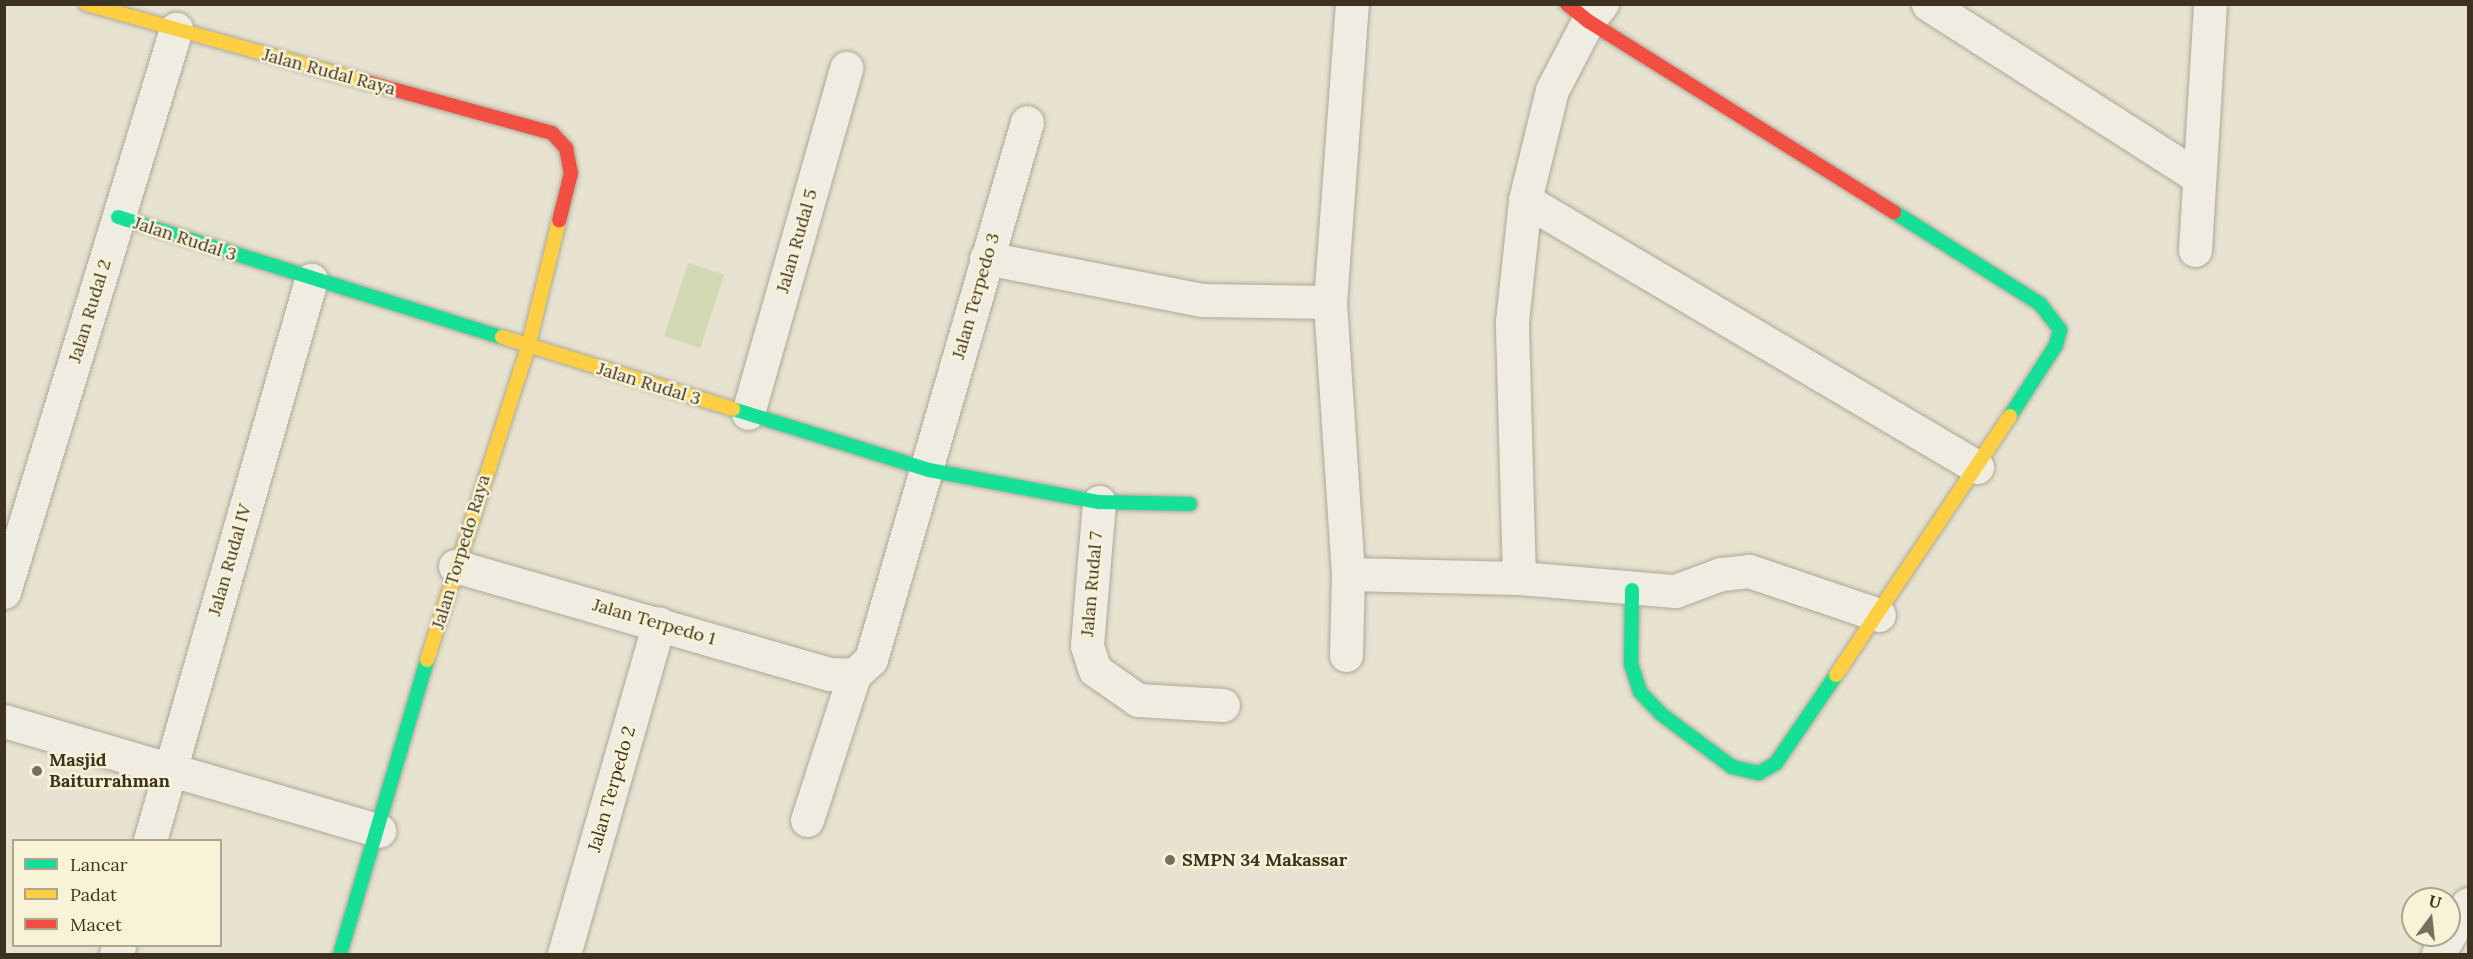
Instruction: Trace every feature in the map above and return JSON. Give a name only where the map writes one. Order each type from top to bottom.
[{"type":"street","name":"Jalan Rudal Raya","points":[[86,4],[552,133],[566,148]]},
{"type":"street","points":[[1346,655],[1348,574],[1330,302],[1352,4]]},
{"type":"street","points":[[1928,4],[2199,177]]},
{"type":"street","points":[[2195,250],[2210,4]]},
{"type":"street","points":[[1520,578],[1512,322],[1525,200],[1552,90],[1585,10],[2040,304],[2060,330],[2056,345],[1879,615],[1776,763],[1760,773],[1749,773],[1732,767],[1660,714],[1640,692],[1631,664],[1632,590]]},
{"type":"street","name":"Jalan Rudal 2","points":[[4,592],[176,29]]},
{"type":"street","name":"Jalan Rudal 5","points":[[748,414],[846,68]]},
{"type":"street","name":"Jalan Terpedo 3","points":[[854,675],[871,658],[929,470],[986,258],[1027,122]]},
{"type":"street","name":"Jalan Torpedo Raya","points":[[340,954],[379,831],[455,566],[528,347],[571,173],[566,148]]},
{"type":"street","points":[[1525,200],[1977,467]]},
{"type":"street","name":"Jalan Rudal 3","points":[[118,217],[311,280],[929,470],[1099,502],[1190,504]]},
{"type":"street","points":[[986,258],[1202,300],[1330,302]]},
{"type":"street","name":"Jalan Rudal IV","points":[[150,839],[311,280]]},
{"type":"street","name":"Jalan Rudal 7","points":[[1099,502],[1087,646],[1095,670],[1138,700],[1223,705]]},
{"type":"street","name":"Jalan Terpedo 1","points":[[455,566],[830,674],[854,675]]},
{"type":"street","points":[[1348,574],[1520,578],[1632,590],[1675,591],[1721,574],[1749,571],[1879,615]]},
{"type":"street","name":"Jalan Terpedo 2","points":[[564,954],[659,623]]},
{"type":"street","points":[[807,820],[854,675]]},
{"type":"street","points":[[4,721],[379,831]]},
{"type":"street","points":[[2438,954],[2469,904]]},
{"type":"green space","points":[[688,263],[724,275],[700,348],[664,336]]},
{"type":"traffic: fast","points":[[1894,212],[2040,304],[2060,330],[2056,345],[2010,416]]},
{"type":"traffic: fast","points":[[118,217],[502,337]]},
{"type":"traffic: fast","points":[[733,409],[929,470],[1099,502],[1190,504]]},
{"type":"traffic: fast","points":[[1632,590],[1631,664],[1640,692],[1661,714],[1732,767],[1759,773],[1776,763],[1836,675]]},
{"type":"traffic: fast","points":[[340,954],[427,660]]},
{"type":"traffic: slow","points":[[86,4],[367,82]]},
{"type":"traffic: slow","points":[[427,660],[528,347],[559,221]]},
{"type":"traffic: slow","points":[[502,337],[733,409]]},
{"type":"traffic: slow","points":[[1836,675],[2010,416]]},
{"type":"traffic: jam","points":[[1567,4],[1588,21],[1894,212]]},
{"type":"traffic: jam","points":[[367,82],[552,133],[566,148],[571,173],[559,221]]},
{"type":"place","name":"Masjid Baiturrahman","points":[[37,771]]},
{"type":"place","name":"SMPN 34 Makassar","points":[[1170,860]]}]
